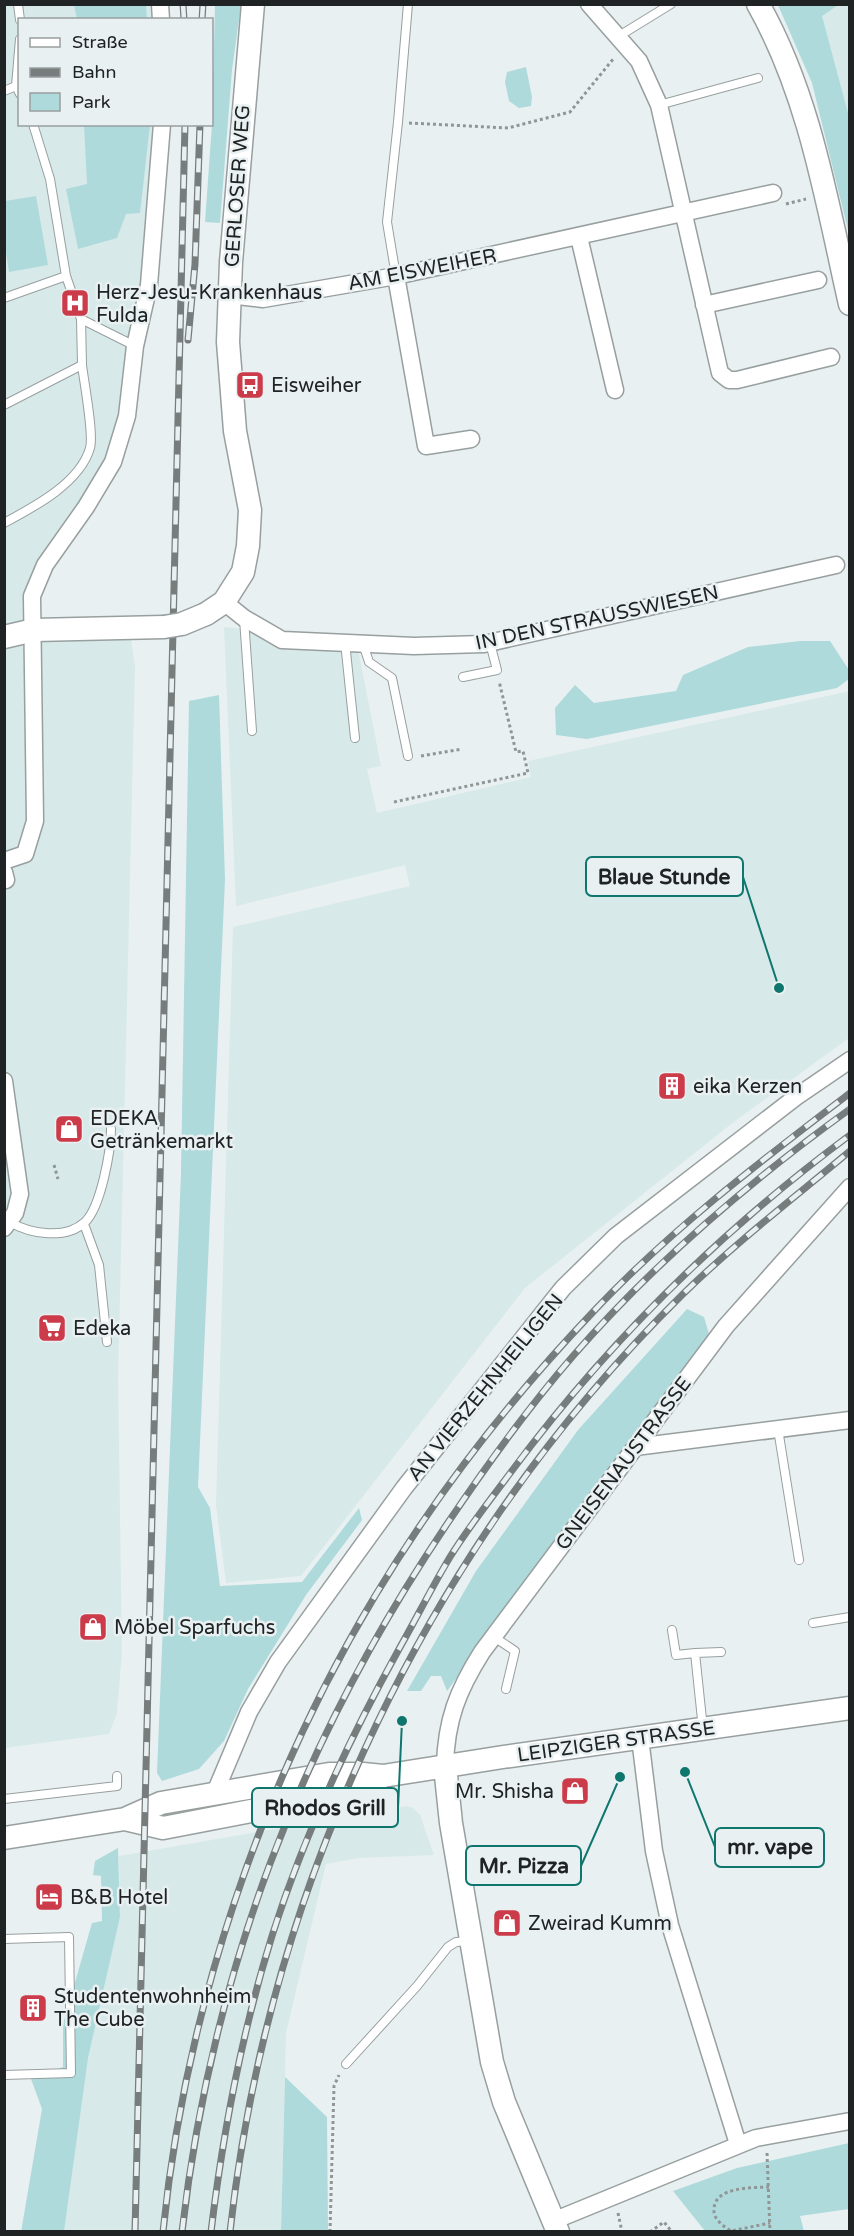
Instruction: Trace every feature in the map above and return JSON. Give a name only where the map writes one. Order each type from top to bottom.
[{"type":"street","name":"GERLOSER WEG","points":[[215,608],[243,572],[250,510],[235,431],[228,342],[229,295],[254,4]]},
{"type":"street","points":[[589,4],[619,44],[639,61],[659,105],[718,368],[729,380],[831,357]]},
{"type":"street","points":[[758,4],[786,64],[808,124],[849,304]]},
{"type":"street","points":[[4,861],[25,854],[35,821],[32,596],[45,566],[86,507],[112,462],[127,416],[135,346],[149,285],[162,126]]},
{"type":"street","name":"AM EISWEIHER","points":[[229,295],[262,299],[396,276],[683,213],[776,199]]},
{"type":"street","points":[[579,237],[615,390]]},
{"type":"street","points":[[396,276],[426,446],[471,439]]},
{"type":"street","points":[[704,306],[818,280]]},
{"type":"street","name":"IN DEN STRAUSSWIESEN","points":[[215,608],[244,618],[282,640],[414,646],[490,643],[836,565]]},
{"type":"street","points":[[4,637],[34,630],[164,627],[182,624],[215,608]]},
{"type":"street","name":"AN VIERZEHNHEILIGEN","points":[[214,1795],[249,1712],[294,1638],[404,1488],[563,1288],[615,1236],[796,1097],[849,1060]]},
{"type":"street","points":[[4,1081],[20,1194],[19,1203],[7,1225]]},
{"type":"street","name":"GNEISENAUSTRASSE","points":[[445,1766],[446,1740],[454,1705],[465,1679],[494,1637],[726,1326],[849,1187]]},
{"type":"street","points":[[635,1447],[849,1420]]},
{"type":"street","name":"LEIPZIGER STRASSE","points":[[4,1838],[125,1819],[161,1803],[329,1774],[383,1776],[849,1708]]},
{"type":"street","points":[[640,1738],[654,1851],[670,1924],[738,2144]]},
{"type":"street","points":[[445,1766],[451,1823],[492,2062],[504,2102],[556,2226],[738,2144],[756,2138],[849,2121]]},
{"type":"street","name":"LEIPZIGER STRASSE","points":[[125,1819],[163,1828],[364,1789],[383,1776]]},
{"type":"lane","points":[[396,276],[387,222],[408,4]]},
{"type":"lane","points":[[619,44],[671,4]]},
{"type":"lane","points":[[659,105],[758,78]]},
{"type":"lane","points":[[4,91],[18,90]]},
{"type":"lane","points":[[4,523],[37,506],[75,474],[90,447],[82,365],[81,319],[66,276],[50,179],[34,126]]},
{"type":"lane","points":[[4,298],[66,276]]},
{"type":"lane","points":[[81,319],[135,346]]},
{"type":"lane","points":[[4,405],[82,365]]},
{"type":"lane","points":[[244,618],[252,731]]},
{"type":"lane","points":[[345,642],[355,738]]},
{"type":"lane","points":[[363,643],[369,663],[392,678],[408,756]]},
{"type":"lane","points":[[463,677],[497,670],[490,643]]},
{"type":"lane","points":[[7,1225],[45,1233],[67,1231],[84,1224],[104,1181],[109,1159],[111,1129]]},
{"type":"lane","points":[[84,1224],[99,1265],[107,1342]]},
{"type":"lane","points":[[778,1429],[799,1560]]},
{"type":"lane","points":[[813,1623],[849,1617]]},
{"type":"lane","points":[[672,1630],[676,1655],[721,1652]]},
{"type":"lane","points":[[494,1637],[515,1651],[506,1689]]},
{"type":"lane","points":[[695,1653],[703,1729]]},
{"type":"lane","points":[[4,1799],[117,1786],[117,1776]]},
{"type":"lane","points":[[4,1940],[69,1937],[71,2073],[4,2075]]},
{"type":"lane","points":[[346,2064],[417,1986],[448,1947],[456,1942],[472,1941]]},
{"type":"path","points":[[398,122],[508,128],[570,112],[619,44]]},
{"type":"path","points":[[776,199],[814,197]]},
{"type":"path","points":[[394,802],[528,773],[523,751],[516,752],[497,670]]},
{"type":"path","points":[[408,756],[408,759],[462,748]]},
{"type":"path","points":[[54,1165],[58,1179]]},
{"type":"path","points":[[330,2232],[334,2086],[346,2064]]},
{"type":"path","points":[[767,2151],[770,2232]]},
{"type":"path","points":[[769,2187],[731,2191],[718,2200],[714,2215],[723,2226],[731,2231],[770,2223]]},
{"type":"path","points":[[617,2210],[622,2232]]},
{"type":"path","points":[[650,2232],[664,2222],[672,2232]]},
{"type":"shaded area","name":"Herz-Jesu-Krankenhaus Fulda","points":[[4,5],[160,5],[161,18],[18,18],[18,126],[162,126],[149,285],[113,462],[45,566],[34,630],[4,637]]},
{"type":"shaded area","points":[[787,5],[849,5],[849,165]]},
{"type":"shaded area","points":[[224,627],[356,639],[381,766],[367,769],[377,813],[531,777],[528,761],[850,691],[849,1038],[735,1121],[525,1288],[301,1576],[226,1583],[216,1505],[233,927],[410,886],[405,865],[236,906]]},
{"type":"shaded area","points":[[47,638],[131,640],[135,666],[118,1379],[122,1652],[117,1713],[109,1734],[5,1748],[5,649]]},
{"type":"shaded area","points":[[406,1806],[413,1808],[420,1815],[434,1855],[359,1858],[326,1864],[286,2033],[281,2231],[40,2232],[54,2164],[88,2058],[120,1917],[119,1856]]},
{"type":"green space","points":[[74,5],[146,5],[147,18],[77,18]]},
{"type":"green space","points":[[215,5],[241,5],[232,70],[220,223],[205,222],[213,126]]},
{"type":"green space","points":[[778,5],[838,5],[822,16],[849,117],[849,234],[812,83]]},
{"type":"green space","points":[[526,67],[532,97],[531,106],[519,108],[509,101],[505,82],[507,72]]},
{"type":"green space","points":[[84,126],[150,126],[140,213],[126,214],[117,238],[78,249],[66,189],[87,184]]},
{"type":"green space","points":[[36,196],[48,265],[9,272],[5,245],[5,201]]},
{"type":"green space","points":[[800,641],[830,641],[849,670],[849,679],[837,688],[587,739],[556,735],[555,708],[575,685],[594,703],[676,691],[683,675],[748,647]]},
{"type":"green space","points":[[219,695],[225,879],[198,1487],[210,1508],[220,1586],[302,1582],[359,1508],[362,1520],[306,1595],[248,1689],[224,1741],[199,1769],[162,1781],[157,1773],[181,1173],[189,701]]},
{"type":"green space","points":[[687,1309],[704,1317],[709,1334],[447,1691],[441,1676],[431,1676],[421,1691],[407,1691],[476,1571],[578,1430]]},
{"type":"green space","points":[[118,1848],[120,1917],[88,2058],[64,2231],[21,2232],[42,2109],[31,2079],[63,2067],[63,2024],[92,1923],[102,1921],[101,1876],[93,1875],[95,1861]]},
{"type":"green space","points":[[285,2077],[327,2117],[328,2229],[330,2231],[281,2231]]},
{"type":"green space","points":[[849,2143],[849,2209],[800,2216],[804,2231],[705,2231],[673,2191],[737,2168]]},
{"type":"railway","points":[[183,4],[184,18]]},
{"type":"railway","points":[[202,18],[203,4]]},
{"type":"railway","points":[[135,2232],[185,126]]},
{"type":"railway","points":[[188,340],[195,264],[200,126]]},
{"type":"railway","points":[[163,2232],[174,2149],[189,2066],[234,1902],[297,1744],[334,1669],[375,1596],[424,1520],[476,1448],[533,1378],[593,1312],[622,1282],[685,1225],[850,1093]]},
{"type":"railway","points":[[182,2232],[196,2135],[216,2041],[241,1950],[271,1861],[307,1774],[348,1689],[395,1606],[447,1524],[507,1438],[539,1396],[604,1322],[636,1288],[704,1225],[776,1165],[850,1109]]},
{"type":"railway","points":[[211,2232],[221,2157],[243,2045],[261,1972],[285,1898],[328,1789],[380,1684],[443,1568],[479,1514],[548,1425],[626,1334],[668,1291],[756,1210],[850,1135]]},
{"type":"railway","points":[[230,2232],[250,2101],[282,1972],[324,1846],[377,1724],[439,1607],[511,1496],[593,1391],[703,1275],[850,1151]]},
{"type":"place","name":"Herz-Jesu-Krankenhaus Fulda","points":[[75,303]]},
{"type":"place","name":"Eisweiher","points":[[250,385]]},
{"type":"place","name":"Blaue Stunde","points":[[779,988]]},
{"type":"place","name":"eika Kerzen","points":[[672,1086]]},
{"type":"place","name":"EDEKA Getränkemarkt","points":[[69,1129]]},
{"type":"place","name":"Edeka","points":[[52,1328]]},
{"type":"place","name":"Möbel Sparfuchs","points":[[93,1627]]},
{"type":"place","name":"Rhodos Grill","points":[[402,1721]]},
{"type":"place","name":"mr. vape","points":[[685,1772]]},
{"type":"place","name":"Mr. Pizza","points":[[620,1777]]},
{"type":"place","name":"Mr. Shisha","points":[[575,1791]]},
{"type":"place","name":"B&B Hotel","points":[[49,1897]]},
{"type":"place","name":"Zweirad Kumm","points":[[507,1923]]},
{"type":"place","name":"Studentenwohnheim The Cube","points":[[33,2008]]}]
